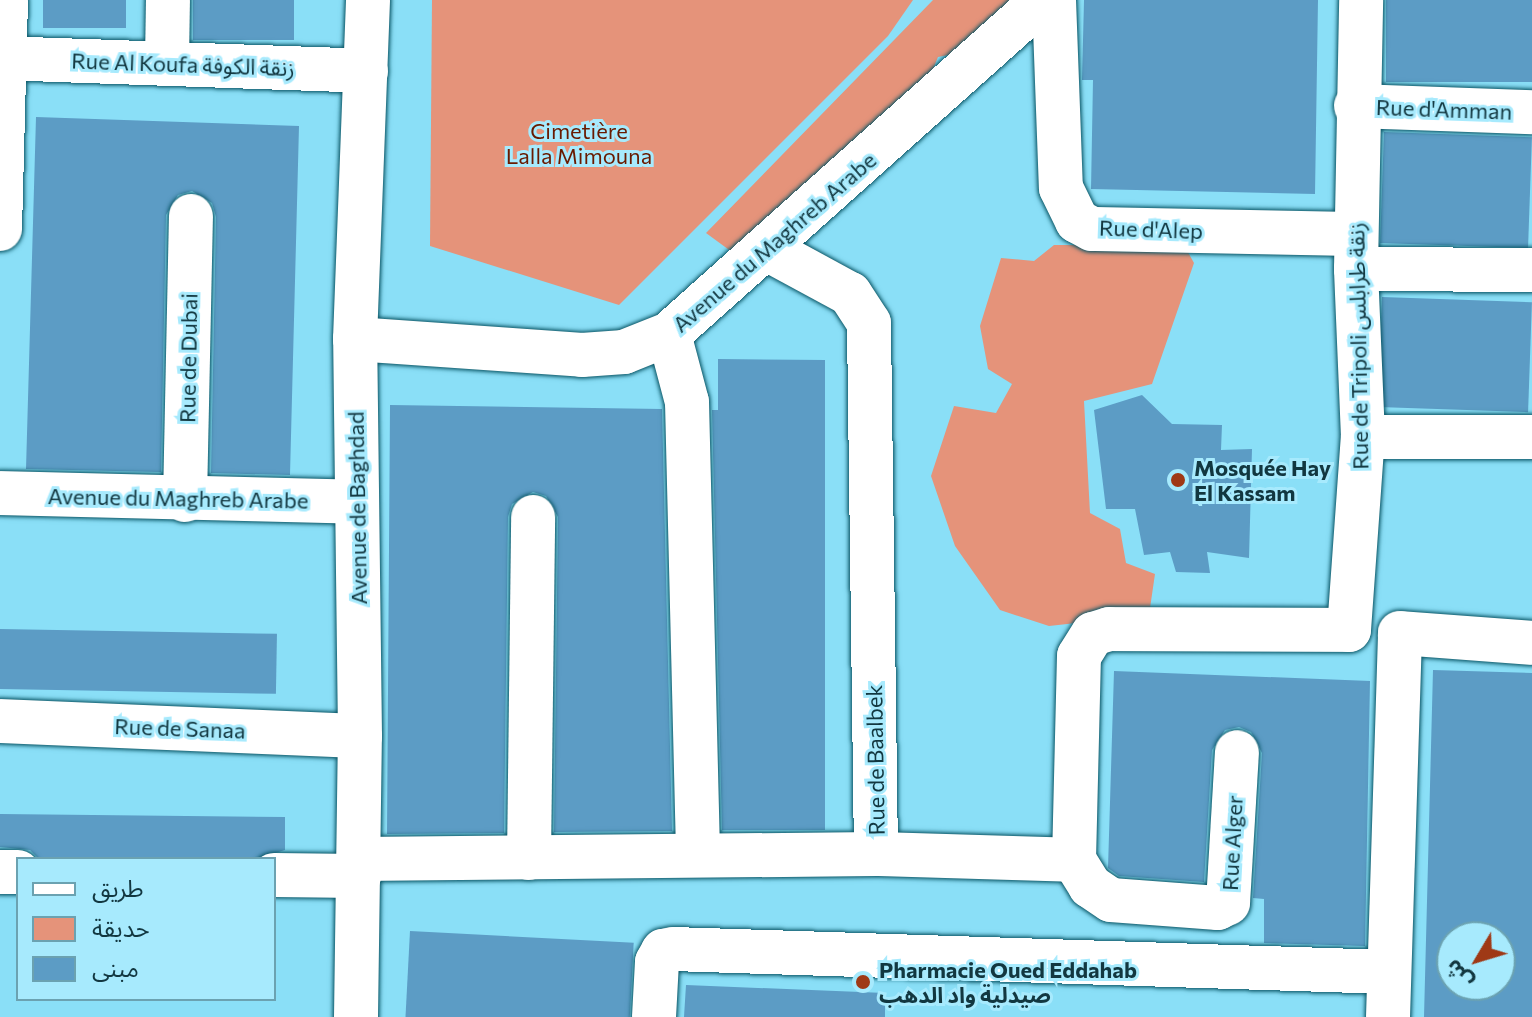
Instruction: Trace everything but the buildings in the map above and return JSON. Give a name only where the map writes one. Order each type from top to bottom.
[{"type":"street","points":[[0,229],[2,58],[6,0]]},
{"type":"street","points":[[167,61],[168,0]]},
{"type":"street","name":"Avenue de Baghdad","points":[[356,1017],[360,736],[355,339],[368,0]]},
{"type":"street","name":"Avenue du Maghreb Arabe","points":[[355,339],[582,355],[624,352],[669,334],[769,250],[1043,0]]},
{"type":"street","name":"Rue d'Alep","points":[[1054,0],[1061,188],[1077,221],[1092,229],[1532,270]]},
{"type":"street","name":"Rue de Tripoli زنقة طرابلس","points":[[1349,630],[1363,437],[1356,252],[1356,106],[1361,0]]},
{"type":"street","name":"Rue Al Koufa زنقة الكوفة","points":[[2,58],[167,61],[366,71]]},
{"type":"street","name":"Rue d'Amman","points":[[1356,106],[1532,112]]},
{"type":"street","name":"Rue de Dubai","points":[[185,500],[191,216]]},
{"type":"street","name":"Rue de Baalbek","points":[[276,875],[529,858],[876,854],[869,323],[850,294],[769,250]]},
{"type":"street","points":[[669,334],[687,402],[698,855]]},
{"type":"street","points":[[1363,437],[1532,437]]},
{"type":"street","name":"Avenue du Maghreb Arabe","points":[[0,493],[356,502]]},
{"type":"street","points":[[529,858],[533,517]]},
{"type":"street","points":[[876,854],[1074,860],[1079,656],[1093,634],[1109,629],[1349,630],[1532,643]]},
{"type":"street","points":[[1388,1017],[1400,633]]},
{"type":"street","name":"Rue de Sanaa","points":[[0,721],[360,736]]},
{"type":"street","name":"Rue Alger","points":[[1074,860],[1090,886],[1111,900],[1218,908],[1228,903],[1237,752]]},
{"type":"street","points":[[654,1017],[657,962],[663,951],[673,949],[1388,972]]},
{"type":"green space","name":"Cimetière Lalla Mimouna","points":[[432,0],[913,0],[888,36],[619,305],[430,246]]},
{"type":"green space","points":[[933,0],[1014,0],[969,51],[938,57],[911,122],[747,263],[706,233]]},
{"type":"green space","points":[[1054,245],[1184,245],[1194,263],[1152,384],[1084,401],[1090,513],[1120,529],[1126,563],[1155,574],[1149,615],[1049,626],[1000,610],[955,546],[931,476],[954,406],[996,413],[1012,384],[988,369],[980,326],[1001,258],[1034,261]]},
{"type":"place","name":"Mosquée Hay El Kassam","points":[[1178,480]]},
{"type":"place","name":"Pharmacie Oued Eddahab صيدلية واد الدهب","points":[[863,982]]}]
